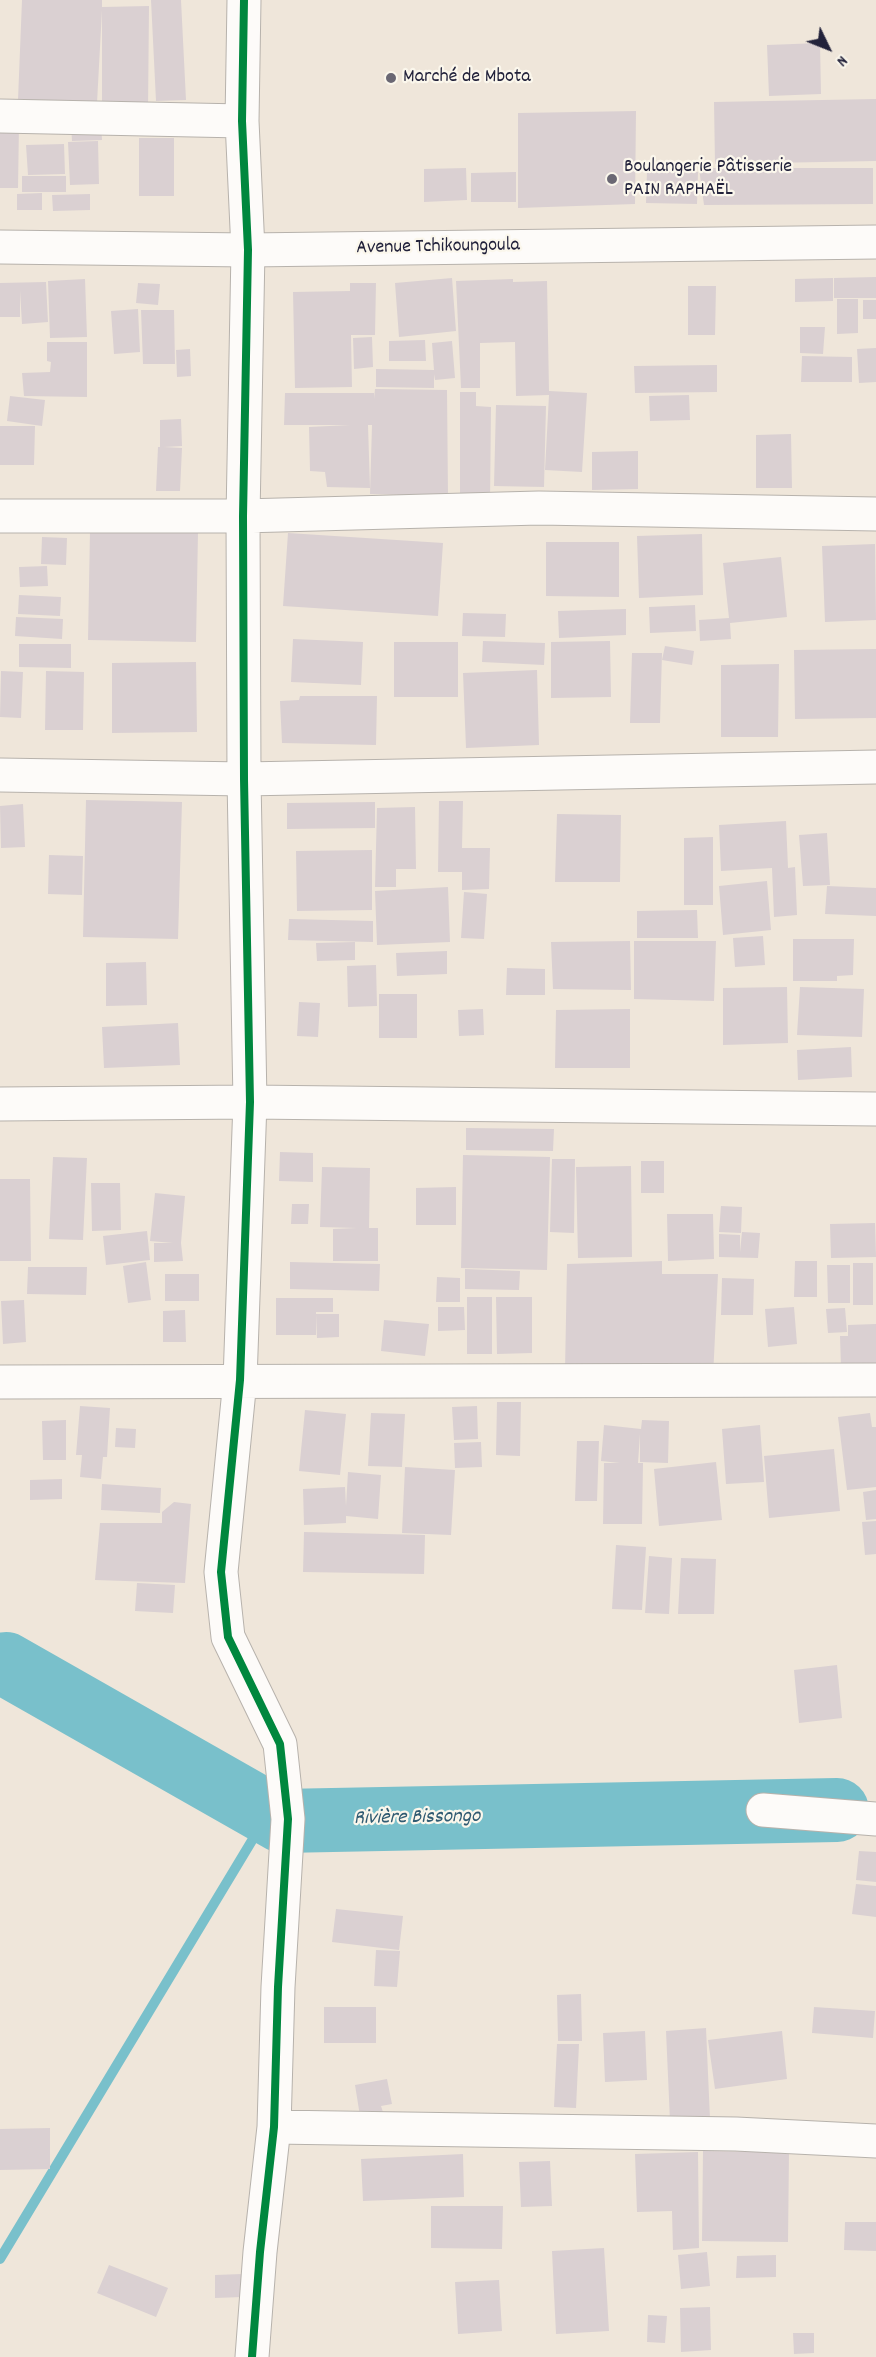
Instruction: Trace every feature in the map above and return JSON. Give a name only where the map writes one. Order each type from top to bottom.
[{"type":"street","points":[[244,0],[242,121],[248,250],[243,516],[244,779],[250,1101],[240,1380],[221,1572],[228,1637],[280,1744],[288,1819],[278,1987],[274,2127],[260,2252],[252,2357]]},
{"type":"street","points":[[0,116],[242,121]]},
{"type":"street","name":"Avenue Tchikoungoula","points":[[0,247],[248,250],[876,242]]},
{"type":"street","points":[[0,516],[243,516],[539,508],[876,514]]},
{"type":"street","points":[[0,775],[244,779],[876,767]]},
{"type":"street","points":[[0,1104],[250,1101],[876,1109]]},
{"type":"street","points":[[0,1382],[876,1380]]},
{"type":"street","points":[[763,1810],[876,1819]]},
{"type":"street","points":[[274,2127],[736,2134],[876,2141]]},
{"type":"building","points":[[22,0],[102,0],[102,7],[149,6],[148,111],[102,111],[102,10],[97,103],[18,100]]},
{"type":"building","points":[[151,0],[181,0],[186,100],[156,101]]},
{"type":"building","points":[[820,43],[821,94],[769,96],[767,45]]},
{"type":"building","points":[[876,99],[876,161],[715,164],[714,102]]},
{"type":"building","points":[[636,111],[635,204],[518,208],[518,113]]},
{"type":"building","points":[[101,122],[102,140],[72,141],[71,124]]},
{"type":"building","points":[[0,124],[19,124],[18,188],[0,188]]},
{"type":"building","points":[[139,138],[174,138],[174,196],[139,196]]},
{"type":"building","points":[[98,141],[99,184],[70,185],[68,142]]},
{"type":"building","points":[[64,144],[65,174],[28,175],[26,145]]},
{"type":"building","points":[[466,168],[467,200],[424,202],[424,169]]},
{"type":"building","points":[[699,168],[873,168],[873,204],[704,205]]},
{"type":"building","points":[[647,171],[698,172],[697,204],[646,203]]},
{"type":"building","points":[[516,172],[516,202],[471,202],[471,173]]},
{"type":"building","points":[[22,176],[66,176],[66,192],[22,192]]},
{"type":"building","points":[[42,193],[42,210],[17,210],[17,194]]},
{"type":"building","points":[[90,194],[90,210],[53,211],[52,195]]},
{"type":"building","points":[[876,277],[876,298],[834,298],[834,278]]},
{"type":"building","points":[[452,278],[456,331],[399,337],[395,283]]},
{"type":"building","points":[[833,278],[833,301],[795,302],[795,279]]},
{"type":"building","points":[[85,279],[87,337],[50,338],[48,281]]},
{"type":"building","points":[[513,279],[513,282],[547,281],[549,391],[587,393],[582,472],[545,470],[549,395],[516,396],[515,342],[480,343],[480,388],[461,388],[456,281]]},
{"type":"building","points":[[46,282],[48,322],[22,324],[20,291],[20,317],[0,317],[0,283]]},
{"type":"building","points":[[138,283],[160,284],[158,305],[136,303]]},
{"type":"building","points":[[350,283],[376,283],[375,335],[351,335],[352,387],[295,388],[293,292],[350,291]]},
{"type":"building","points":[[688,286],[716,286],[715,335],[688,335]]},
{"type":"building","points":[[837,299],[858,299],[858,333],[837,334]]},
{"type":"building","points":[[863,300],[876,300],[876,319],[863,319]]},
{"type":"building","points":[[138,309],[140,352],[114,354],[111,311]]},
{"type":"building","points":[[141,310],[174,310],[175,364],[143,364]]},
{"type":"building","points":[[800,327],[825,327],[823,354],[800,353]]},
{"type":"building","points":[[372,337],[373,367],[354,369],[353,338]]},
{"type":"building","points":[[425,340],[426,361],[389,361],[389,341]]},
{"type":"building","points":[[452,341],[455,378],[435,380],[434,374],[434,388],[376,387],[376,369],[434,370],[432,343]]},
{"type":"building","points":[[47,342],[87,342],[87,397],[24,396],[22,373],[50,372],[51,362],[47,361]]},
{"type":"building","points":[[876,348],[876,382],[859,383],[857,349]]},
{"type":"building","points":[[190,349],[191,376],[177,377],[176,350]]},
{"type":"building","points":[[802,356],[852,357],[852,382],[801,382]]},
{"type":"building","points":[[717,365],[717,392],[635,393],[634,366]]},
{"type":"building","points":[[375,389],[447,390],[448,496],[370,494],[372,425],[368,425],[370,488],[327,487],[325,472],[310,471],[309,427],[350,425],[284,425],[285,393],[374,393],[374,399]]},
{"type":"building","points":[[460,392],[476,392],[476,406],[491,407],[490,504],[460,504]]},
{"type":"building","points":[[689,395],[690,420],[650,421],[649,396]]},
{"type":"building","points":[[10,396],[45,400],[42,426],[7,421]]},
{"type":"building","points":[[496,405],[546,406],[544,487],[494,486]]},
{"type":"building","points":[[181,419],[182,446],[164,447],[182,448],[180,491],[156,491],[160,420]]},
{"type":"building","points":[[0,426],[35,426],[34,465],[0,465]]},
{"type":"building","points":[[791,434],[792,488],[756,488],[756,435]]},
{"type":"building","points":[[638,451],[638,489],[592,490],[592,452]]},
{"type":"building","points":[[90,531],[198,532],[196,642],[88,640]]},
{"type":"building","points":[[288,533],[443,543],[438,616],[283,606]]},
{"type":"building","points":[[702,534],[703,595],[639,598],[637,536]]},
{"type":"building","points":[[42,537],[67,538],[66,565],[41,564]]},
{"type":"building","points":[[546,542],[619,542],[619,597],[546,596]]},
{"type":"building","points":[[875,544],[876,620],[825,622],[822,546]]},
{"type":"building","points":[[781,557],[787,617],[730,623],[731,639],[700,641],[699,620],[729,618],[723,563]]},
{"type":"building","points":[[47,566],[48,586],[20,587],[19,567]]},
{"type":"building","points":[[19,595],[61,597],[60,616],[18,614]]},
{"type":"building","points":[[695,605],[696,631],[650,633],[649,607]]},
{"type":"building","points":[[626,609],[626,635],[559,638],[558,611]]},
{"type":"building","points":[[463,613],[506,614],[505,637],[462,636]]},
{"type":"building","points":[[16,617],[63,619],[62,639],[15,636]]},
{"type":"building","points":[[293,639],[363,642],[361,685],[291,682]]},
{"type":"building","points":[[483,641],[545,643],[544,665],[482,662]]},
{"type":"building","points":[[610,641],[611,697],[551,698],[551,642]]},
{"type":"building","points":[[394,642],[458,642],[458,697],[394,697]]},
{"type":"building","points":[[19,644],[71,644],[71,668],[19,667]]},
{"type":"building","points":[[665,646],[694,651],[692,665],[662,660]]},
{"type":"building","points":[[876,649],[876,718],[795,719],[794,650]]},
{"type":"building","points":[[632,653],[662,653],[660,723],[630,723]]},
{"type":"building","points":[[196,662],[197,732],[112,733],[112,663]]},
{"type":"building","points":[[779,664],[778,737],[721,737],[721,665]]},
{"type":"building","points":[[537,670],[539,745],[466,748],[463,673]]},
{"type":"building","points":[[1,671],[23,672],[21,718],[0,717]]},
{"type":"building","points":[[46,671],[84,672],[83,730],[45,730]]},
{"type":"building","points":[[300,696],[377,696],[376,745],[282,743],[280,701],[299,700]]},
{"type":"building","points":[[86,800],[182,802],[178,939],[83,937]]},
{"type":"building","points":[[439,801],[463,801],[462,848],[490,848],[489,889],[462,890],[462,872],[438,872]]},
{"type":"building","points":[[375,802],[375,828],[287,829],[287,803]]},
{"type":"building","points":[[23,804],[25,847],[1,848],[0,806]]},
{"type":"building","points":[[415,807],[416,869],[396,869],[396,887],[375,887],[377,808]]},
{"type":"building","points":[[557,814],[621,815],[620,882],[555,882]]},
{"type":"building","points":[[786,821],[788,868],[795,867],[797,915],[774,917],[772,868],[721,871],[719,825]]},
{"type":"building","points":[[827,833],[830,885],[803,886],[799,835]]},
{"type":"building","points":[[713,837],[713,905],[684,905],[684,838]]},
{"type":"building","points":[[372,850],[372,910],[297,911],[296,851]]},
{"type":"building","points":[[49,855],[83,856],[82,895],[48,894]]},
{"type":"building","points":[[767,881],[771,930],[723,935],[719,886]]},
{"type":"building","points":[[827,886],[876,888],[876,916],[825,914]]},
{"type":"building","points":[[448,887],[450,942],[377,945],[375,891]]},
{"type":"building","points":[[464,892],[487,894],[484,939],[461,938]]},
{"type":"building","points":[[697,910],[698,938],[637,938],[637,911]]},
{"type":"building","points":[[289,919],[373,921],[373,942],[288,940]]},
{"type":"building","points":[[763,936],[765,965],[735,967],[733,938]]},
{"type":"building","points":[[793,939],[854,939],[853,975],[837,976],[837,981],[793,981]]},
{"type":"building","points":[[630,941],[631,990],[553,989],[551,942]]},
{"type":"building","points":[[634,941],[716,941],[714,1001],[634,999]]},
{"type":"building","points":[[355,942],[355,960],[317,961],[316,943]]},
{"type":"building","points":[[447,951],[447,974],[397,976],[396,953]]},
{"type":"building","points":[[146,962],[147,1005],[106,1006],[106,963]]},
{"type":"building","points":[[376,965],[377,1006],[348,1007],[347,966]]},
{"type":"building","points":[[507,968],[545,969],[545,995],[506,995]]},
{"type":"building","points":[[787,987],[788,1043],[723,1045],[723,988]]},
{"type":"building","points":[[800,987],[864,989],[862,1037],[797,1035]]},
{"type":"building","points":[[379,994],[417,994],[417,1038],[379,1038]]},
{"type":"building","points":[[299,1002],[320,1003],[318,1037],[297,1036]]},
{"type":"building","points":[[483,1009],[484,1035],[459,1036],[458,1010]]},
{"type":"building","points":[[630,1009],[630,1068],[555,1068],[556,1010]]},
{"type":"building","points":[[178,1023],[180,1065],[104,1068],[102,1027]]},
{"type":"building","points":[[851,1047],[852,1077],[798,1080],[797,1050]]},
{"type":"building","points":[[466,1128],[554,1129],[553,1151],[466,1150]]},
{"type":"building","points":[[280,1152],[313,1153],[313,1182],[279,1181]]},
{"type":"building","points":[[463,1155],[550,1157],[547,1270],[461,1268]]},
{"type":"building","points":[[53,1157],[87,1158],[83,1240],[49,1239]]},
{"type":"building","points":[[552,1159],[575,1159],[574,1233],[550,1232]]},
{"type":"building","points":[[641,1161],[664,1161],[664,1193],[641,1193]]},
{"type":"building","points":[[631,1166],[632,1257],[578,1258],[576,1167]]},
{"type":"building","points":[[322,1167],[370,1168],[369,1228],[378,1228],[378,1261],[333,1261],[333,1229],[357,1228],[320,1227]]},
{"type":"building","points":[[0,1179],[30,1179],[31,1261],[0,1261]]},
{"type":"building","points":[[91,1183],[120,1183],[121,1230],[92,1231]]},
{"type":"building","points":[[456,1187],[456,1225],[416,1225],[416,1188]]},
{"type":"building","points":[[155,1193],[185,1196],[181,1243],[183,1261],[154,1262],[154,1243],[173,1243],[150,1241]]},
{"type":"building","points":[[292,1204],[309,1204],[308,1224],[291,1224]]},
{"type":"building","points":[[721,1206],[742,1207],[741,1233],[719,1232]]},
{"type":"building","points":[[667,1214],[713,1214],[714,1259],[668,1261]]},
{"type":"building","points":[[875,1223],[876,1257],[831,1258],[830,1224]]},
{"type":"building","points":[[147,1231],[150,1260],[106,1265],[103,1236]]},
{"type":"building","points":[[742,1232],[760,1233],[758,1258],[719,1257],[719,1234],[740,1235],[740,1252]]},
{"type":"building","points":[[662,1261],[662,1274],[718,1274],[713,1377],[565,1371],[567,1264]]},
{"type":"building","points":[[795,1261],[817,1261],[817,1297],[794,1297]]},
{"type":"building","points":[[146,1262],[151,1300],[128,1303],[123,1266]]},
{"type":"building","points":[[290,1262],[380,1264],[379,1291],[290,1289]]},
{"type":"building","points":[[853,1263],[873,1263],[873,1305],[853,1305]]},
{"type":"building","points":[[827,1265],[850,1265],[850,1303],[828,1303]]},
{"type":"building","points":[[28,1267],[87,1267],[86,1295],[27,1294]]},
{"type":"building","points":[[465,1269],[520,1271],[519,1290],[465,1289]]},
{"type":"building","points":[[165,1274],[199,1274],[199,1301],[165,1301]]},
{"type":"building","points":[[437,1277],[460,1278],[460,1302],[436,1302]]},
{"type":"building","points":[[722,1278],[754,1279],[753,1315],[721,1315]]},
{"type":"building","points":[[467,1297],[492,1297],[492,1354],[467,1354]]},
{"type":"building","points":[[496,1297],[532,1297],[532,1353],[497,1354]]},
{"type":"building","points":[[276,1298],[333,1298],[333,1312],[316,1312],[316,1335],[276,1335]]},
{"type":"building","points":[[24,1300],[26,1342],[3,1344],[1,1301]]},
{"type":"building","points":[[438,1307],[464,1307],[465,1330],[438,1331]]},
{"type":"building","points":[[794,1307],[797,1344],[768,1347],[765,1309]]},
{"type":"building","points":[[845,1308],[847,1332],[828,1333],[826,1309]]},
{"type":"building","points":[[185,1310],[186,1342],[163,1342],[163,1311]]},
{"type":"building","points":[[316,1314],[339,1314],[339,1337],[317,1338]]},
{"type":"building","points":[[384,1320],[429,1324],[425,1356],[381,1351]]},
{"type":"building","points":[[876,1324],[876,1366],[841,1367],[840,1336],[848,1336],[848,1325]]},
{"type":"building","points":[[497,1402],[521,1402],[520,1456],[496,1455]]},
{"type":"building","points":[[80,1406],[110,1408],[107,1457],[103,1457],[101,1479],[80,1477],[82,1455],[76,1455]]},
{"type":"building","points":[[477,1406],[478,1439],[454,1440],[452,1407]]},
{"type":"building","points":[[305,1410],[346,1414],[340,1475],[299,1471]]},
{"type":"building","points":[[371,1413],[405,1414],[402,1467],[368,1466]]},
{"type":"building","points":[[870,1413],[872,1427],[876,1427],[876,1487],[847,1490],[838,1417]]},
{"type":"building","points":[[66,1420],[66,1460],[43,1460],[42,1421]]},
{"type":"building","points":[[642,1420],[669,1421],[668,1463],[640,1462],[640,1434],[638,1463],[643,1463],[642,1524],[603,1524],[604,1463],[620,1463],[601,1461],[604,1425],[641,1429]]},
{"type":"building","points":[[760,1425],[764,1482],[726,1484],[722,1429]]},
{"type":"building","points":[[116,1428],[136,1429],[135,1448],[115,1447]]},
{"type":"building","points":[[577,1441],[599,1441],[597,1501],[575,1501]]},
{"type":"building","points":[[481,1442],[482,1467],[455,1468],[454,1443]]},
{"type":"building","points":[[834,1449],[840,1511],[769,1518],[764,1456]]},
{"type":"building","points":[[716,1462],[722,1520],[659,1526],[654,1469]]},
{"type":"building","points":[[405,1467],[455,1470],[451,1535],[402,1533]]},
{"type":"building","points":[[348,1472],[381,1475],[378,1519],[346,1516],[346,1523],[304,1525],[303,1489],[345,1487],[346,1506]]},
{"type":"building","points":[[62,1479],[62,1499],[30,1500],[30,1480]]},
{"type":"building","points":[[102,1484],[161,1488],[160,1513],[101,1510]]},
{"type":"building","points":[[876,1490],[876,1519],[866,1520],[863,1492]]},
{"type":"building","points":[[174,1502],[191,1504],[185,1583],[95,1580],[100,1523],[162,1523],[162,1512]]},
{"type":"building","points":[[876,1521],[876,1554],[865,1555],[862,1522]]},
{"type":"building","points":[[304,1532],[425,1535],[424,1574],[303,1572]]},
{"type":"building","points":[[616,1545],[646,1547],[642,1610],[612,1609]]},
{"type":"building","points":[[649,1556],[672,1558],[669,1614],[645,1613]]},
{"type":"building","points":[[681,1558],[716,1559],[714,1614],[678,1614]]},
{"type":"building","points":[[137,1583],[175,1585],[173,1613],[135,1611]]},
{"type":"building","points":[[837,1665],[842,1718],[799,1723],[794,1670]]},
{"type":"building","points":[[859,1851],[876,1852],[876,1882],[856,1880]]},
{"type":"building","points":[[856,1884],[876,1886],[876,1917],[852,1914]]},
{"type":"building","points":[[336,1909],[403,1916],[399,1950],[332,1942]]},
{"type":"building","points":[[376,1950],[400,1951],[397,1987],[374,1986]]},
{"type":"building","points":[[581,1994],[582,2041],[558,2041],[557,1995]]},
{"type":"building","points":[[324,2007],[376,2007],[376,2043],[324,2043]]},
{"type":"building","points":[[814,2007],[875,2011],[873,2038],[812,2033]]},
{"type":"building","points":[[706,2028],[710,2119],[670,2121],[666,2031]]},
{"type":"building","points":[[645,2031],[647,2080],[605,2082],[603,2033]]},
{"type":"building","points":[[782,2031],[787,2079],[715,2089],[708,2040]]},
{"type":"building","points":[[557,2044],[579,2044],[576,2108],[554,2107]]},
{"type":"building","points":[[387,2079],[392,2104],[381,2106],[383,2112],[360,2116],[355,2085]]},
{"type":"building","points":[[50,2128],[50,2169],[0,2170],[0,2129]]},
{"type":"building","points":[[703,2151],[789,2152],[788,2242],[702,2241]]},
{"type":"building","points":[[698,2152],[699,2248],[673,2250],[672,2211],[637,2212],[635,2154]]},
{"type":"building","points":[[463,2154],[464,2197],[363,2201],[361,2159]]},
{"type":"building","points":[[550,2161],[552,2206],[521,2207],[519,2162]]},
{"type":"building","points":[[431,2206],[503,2206],[502,2249],[431,2248]]},
{"type":"building","points":[[845,2222],[876,2222],[876,2251],[844,2250]]},
{"type":"building","points":[[604,2248],[609,2331],[556,2334],[552,2251]]},
{"type":"building","points":[[707,2252],[710,2286],[681,2289],[678,2255]]},
{"type":"building","points":[[776,2255],[776,2277],[736,2278],[737,2256]]},
{"type":"building","points":[[109,2265],[168,2288],[156,2317],[97,2293]]},
{"type":"building","points":[[242,2274],[242,2297],[215,2298],[215,2275]]},
{"type":"building","points":[[499,2280],[502,2331],[458,2334],[455,2282]]},
{"type":"building","points":[[710,2307],[711,2350],[681,2352],[680,2308]]},
{"type":"building","points":[[648,2315],[667,2316],[665,2343],[647,2342]]},
{"type":"building","points":[[793,2333],[814,2333],[814,2353],[794,2354]]},
{"type":"waterway","name":"Rivière Bissongo","points":[[0,1665],[6,1664],[282,1821],[837,1810]]},
{"type":"waterway","points":[[0,2259],[277,1799]]},
{"type":"cycle path","points":[[244,0],[242,121],[248,250],[243,516],[244,779],[250,1102],[240,1380],[221,1572],[228,1637],[280,1744],[288,1819],[278,1987],[274,2127],[260,2252],[252,2357]]},
{"type":"place","name":"Marché de Mbota","points":[[391,78]]},
{"type":"place","name":"Boulangerie Pâtisserie PAIN RAPHAËL","points":[[612,179]]}]
